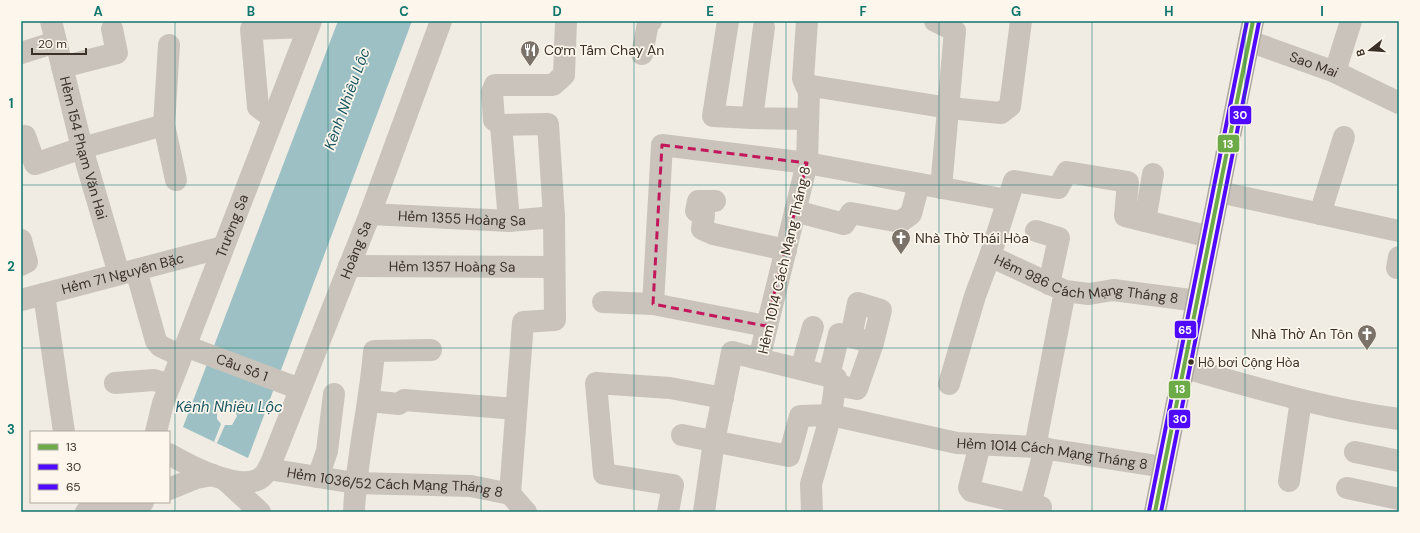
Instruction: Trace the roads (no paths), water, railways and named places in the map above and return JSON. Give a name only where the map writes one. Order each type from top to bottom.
[{"type":"main road","points":[[1156,512],[1251,31]]},
{"type":"street","name":"Hoàng Sa","points":[[264,512],[261,495],[266,472],[293,386],[350,266],[441,21]]},
{"type":"street","points":[[509,221],[502,125],[494,120],[492,92],[494,85],[552,85],[564,75],[566,21]]},
{"type":"street","points":[[642,54],[648,23],[651,21]]},
{"type":"street","points":[[728,21],[713,116],[808,119]]},
{"type":"street","name":"Hẻm 1014 Cách Mạng Tháng 8","points":[[807,21],[803,79],[809,92],[807,163],[766,326],[760,359],[801,370],[857,389],[873,343]]},
{"type":"street","points":[[937,21],[955,32],[941,188]]},
{"type":"street","points":[[806,85],[949,108],[1001,113],[1010,106],[1021,21]]},
{"type":"street","points":[[1335,72],[1351,21]]},
{"type":"street","points":[[273,118],[258,107],[251,29],[310,24]]},
{"type":"street","name":"Trường Sa","points":[[156,431],[170,385],[188,351],[223,247],[310,24]]},
{"type":"street","points":[[752,118],[764,27]]},
{"type":"street","points":[[62,67],[117,53],[112,29]]},
{"type":"street","points":[[21,53],[54,31]]},
{"type":"street","name":"Hẻm 154 Phạm Văn Hai","points":[[54,31],[82,148],[128,272],[156,342],[160,346],[188,351]]},
{"type":"street","name":"Sao Mai","points":[[1251,31],[1399,103]]},
{"type":"street","points":[[169,45],[164,125],[176,180]]},
{"type":"street","name":"Hẻm 1036/52 Cách Mạng Tháng 8","points":[[266,472],[355,483],[471,486],[510,494],[524,322],[555,320],[554,217],[548,124],[502,125]]},
{"type":"street","points":[[25,136],[35,164],[82,148],[164,125]]},
{"type":"street","points":[[1320,214],[1344,137]]},
{"type":"street","points":[[653,304],[662,145],[807,163],[1007,200]]},
{"type":"street","points":[[990,256],[1014,180],[1058,188],[1067,172],[1128,182],[1125,216],[1210,237]]},
{"type":"street","points":[[1145,221],[1153,174]]},
{"type":"street","points":[[795,211],[844,224],[851,213],[900,222],[911,214],[919,184]]},
{"type":"street","points":[[1219,192],[1399,231]]},
{"type":"street","points":[[715,201],[698,201],[696,211],[704,215],[702,229],[713,234],[786,250]]},
{"type":"street","name":"Hẻm 1355 Hoàng Sa","points":[[370,214],[509,221],[554,217]]},
{"type":"street","points":[[980,444],[970,490],[1036,506],[1040,448],[1057,288],[1059,238],[1036,231]]},
{"type":"street","points":[[21,240],[27,262],[21,265]]},
{"type":"street","name":"Hẻm 71 Nguyễn Bặc","points":[[28,293],[128,272],[223,247]]},
{"type":"street","name":"Hẻm 986 Cách Mạng Tháng 8","points":[[949,384],[975,296],[990,256],[1057,288],[1089,294],[1113,290],[1198,301]]},
{"type":"street","name":"Hẻm 1357 Hoàng Sa","points":[[350,266],[554,267]]},
{"type":"street","points":[[28,293],[64,431]]},
{"type":"street","points":[[603,302],[653,304],[766,326]]},
{"type":"street","points":[[801,370],[813,327]]},
{"type":"street","points":[[812,512],[811,484],[831,415],[832,380],[840,334]]},
{"type":"street","points":[[354,512],[355,483],[369,401],[374,351],[431,350]]},
{"type":"street","name":"Cầu Số 1","points":[[188,351],[293,386]]},
{"type":"street","points":[[704,512],[714,441],[732,352],[760,359]]},
{"type":"street","points":[[1185,368],[1301,400],[1357,413],[1399,419]]},
{"type":"street","points":[[116,383],[154,380],[170,385]]},
{"type":"street","points":[[668,512],[673,485],[604,474],[596,383],[670,388],[723,398]]},
{"type":"street","points":[[318,478],[328,444],[334,394]]},
{"type":"street","points":[[369,401],[399,404],[404,400],[516,409]]},
{"type":"street","points":[[1289,481],[1301,400]]},
{"type":"street","name":"Hẻm 1014 Cách Mạng Tháng 8","points":[[714,441],[789,456],[800,416],[831,415],[957,443],[1040,448],[1164,466]]},
{"type":"street","points":[[682,435],[714,441]]},
{"type":"street","points":[[1355,452],[1399,461]]},
{"type":"street","points":[[170,454],[218,477],[233,486],[260,512]]},
{"type":"street","points":[[170,489],[196,478],[218,477],[239,482],[250,482],[266,472]]},
{"type":"street","points":[[1347,488],[1399,499]]},
{"type":"street","points":[[510,494],[526,512]]},
{"type":"street","points":[[86,512],[103,503]]},
{"type":"street","points":[[123,512],[141,503]]},
{"type":"water","name":"Kênh Nhiêu Lộc","points":[[338,21],[412,21],[248,458],[183,427]]},
{"type":"place","name":"Cơm Tấm Chay An","points":[[530,67]]},
{"type":"place","name":"Nhà Thờ Thái Hòa","points":[[901,255]]},
{"type":"place","name":"Nhà Thờ An Tôn","points":[[1367,351]]},
{"type":"place","name":"Hồ bơi Cộng Hòa","points":[[1191,362]]}]
